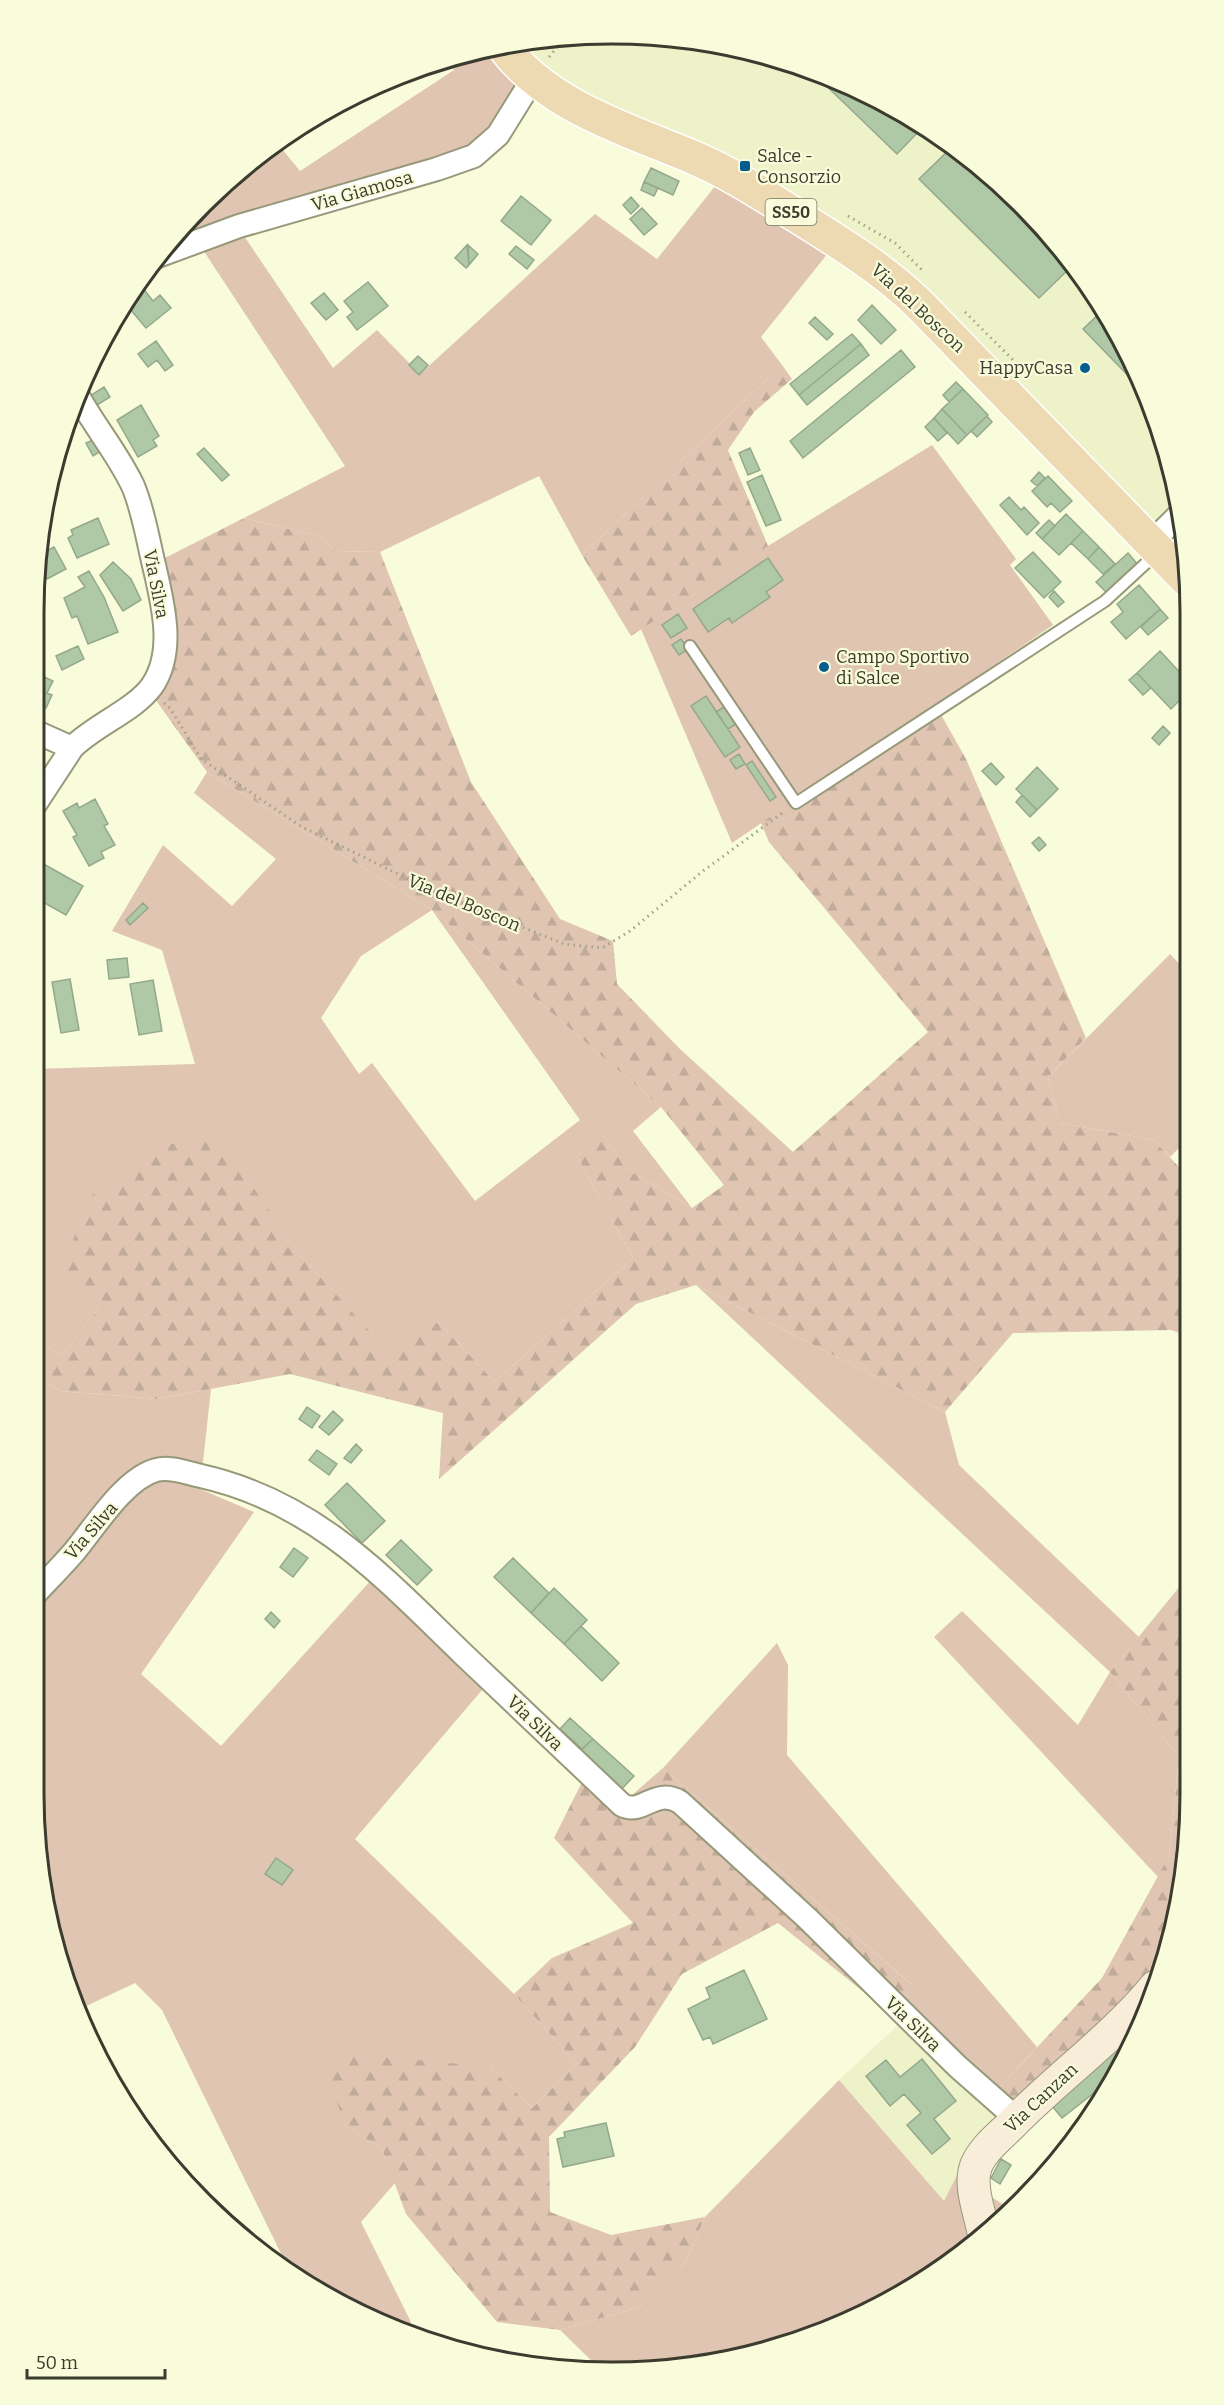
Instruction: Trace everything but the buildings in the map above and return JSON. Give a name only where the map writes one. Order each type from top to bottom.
[{"type":"main road","name":"SS50","points":[[513,52],[540,69]]},
{"type":"main road","name":"Via del Boscon","points":[[540,69],[593,116],[619,129],[697,159],[728,175],[838,241],[883,272],[918,303],[1179,571]]},
{"type":"street","name":"Via Giamosa","points":[[174,250],[239,226],[474,156],[498,135],[540,69]]},
{"type":"street","name":"Via Silva","points":[[44,791],[72,748],[150,689],[162,664],[165,636],[162,602],[143,517],[128,476],[83,404]]},
{"type":"street","points":[[1155,547],[1173,523]]},
{"type":"street","points":[[44,735],[72,748]]},
{"type":"street","name":"Via Silva","points":[[44,1584],[134,1481],[156,1470],[169,1469],[208,1477],[249,1490],[289,1507],[326,1530],[374,1568],[622,1805],[634,1808],[660,1797],[673,1798],[680,1802],[808,1919],[957,2066],[1017,2119]]},
{"type":"street","name":"Via Canzan","points":[[982,2224],[974,2185],[975,2168],[982,2154],[1140,2003]]},
{"type":"lane","points":[[690,646],[796,803],[1105,601],[1155,547]]},
{"type":"path","points":[[540,69],[558,46]]},
{"type":"path","name":"Via del Boscon","points":[[150,689],[170,708],[201,759],[302,827],[435,892],[564,944],[602,948],[621,937],[796,803]]},
{"type":"shaded area","points":[[612,44],[686,48],[759,63],[830,87],[863,102],[928,139],[958,161],[1014,210],[1063,266],[1085,296],[1122,361],[1137,394],[1161,465],[1171,510],[1152,538],[882,264],[514,76],[534,49]]},
{"type":"shaded area","points":[[912,2012],[1016,2110],[957,2175],[944,2201],[839,2080]]},
{"type":"green space","points":[[534,49],[514,75],[524,81],[492,134],[465,154],[234,221],[333,368],[377,330],[420,374],[595,214],[657,259],[724,175],[840,238],[761,337],[782,365],[582,555],[539,476],[380,552],[335,551],[319,536],[244,518],[345,466],[191,231],[237,185],[282,149],[300,171],[454,70],[452,67],[465,63]]},
{"type":"green space","points":[[782,365],[792,379],[754,412],[728,450],[768,546],[631,636],[582,555]]},
{"type":"green space","name":"Campo Sportivo di Salce","points":[[932,445],[1016,559],[1010,565],[1053,625],[732,843],[641,629],[768,546]]},
{"type":"green space","points":[[244,518],[319,536],[335,551],[380,552],[471,782],[560,919],[613,941],[617,984],[680,1049],[793,1152],[928,1032],[769,842],[761,823],[935,704],[966,759],[1086,1038],[1048,1077],[1060,1123],[1154,1140],[1180,1168],[1180,1333],[1171,1330],[1013,1333],[945,1412],[696,1285],[636,1304],[439,1479],[443,1413],[290,1374],[157,1399],[60,1391],[44,1382],[44,1344],[62,1355],[99,1308],[62,1273],[87,1199],[150,1150],[215,1132],[299,1254],[388,1351],[438,1322],[495,1382],[633,1258],[577,1157],[600,1132],[627,1169],[692,1208],[724,1185],[661,1107],[432,910],[207,772],[150,692],[163,672],[151,565]]},
{"type":"green space","points":[[207,772],[432,910],[661,1107],[633,1131],[692,1208],[627,1169],[600,1132],[577,1157],[633,1258],[495,1382],[438,1322],[388,1352],[299,1254],[99,1308],[62,1355],[44,1344],[44,1069],[195,1064],[162,950],[112,931],[163,845],[232,906],[276,859],[194,793]],"holes":[[[432,910],[580,1120],[475,1201],[372,1063],[359,1074],[321,1018],[361,956]]]},
{"type":"green space","points":[[1170,954],[1180,965],[1180,1147],[1170,1157],[1154,1140],[1060,1123],[1048,1077]]},
{"type":"green space","points":[[696,1285],[945,1412],[959,1465],[1139,1637],[1110,1672]]},
{"type":"green space","points":[[44,1382],[60,1391],[157,1399],[211,1389],[200,1489],[254,1512],[141,1674],[221,1746],[373,1578],[488,1683],[355,1839],[514,1994],[577,2064],[532,2108],[490,2067],[344,2125],[382,2149],[395,2183],[361,2222],[411,2322],[409,2324],[361,2303],[282,2256],[162,2010],[135,1983],[85,2006],[63,1940],[48,1867],[44,1793]]},
{"type":"green space","points":[[1180,1586],[1179,1830],[1170,1904],[1150,1975],[1116,2018],[1016,2110],[996,2091],[1102,1978],[1169,1856],[1179,1757],[1110,1672]]},
{"type":"green space","points":[[962,1611],[1078,1725],[1110,1672],[1179,1757],[1169,1856],[1158,1877],[934,1637]]},
{"type":"green space","points":[[777,1643],[788,1665],[787,1755],[1037,2047],[996,2091],[897,1996],[912,1985],[663,1768]]},
{"type":"green space","points":[[663,1768],[913,1986],[881,2006],[778,1923],[682,1974],[635,2047],[549,2137],[550,2212],[611,2235],[705,2217],[685,2263],[640,2307],[560,2330],[497,2322],[406,2214],[382,2149],[344,2125],[323,2051],[490,2067],[532,2108],[577,2064],[514,1994],[552,1958],[633,1923],[554,1838],[586,1774],[624,1802]]},
{"type":"green space","points":[[839,2080],[944,2201],[957,2175],[1004,2205],[958,2244],[928,2266],[896,2285],[830,2318],[759,2342],[686,2357],[612,2362],[592,2361],[560,2330],[640,2307],[685,2263],[705,2217]]},
{"type":"place","name":"Salce - Consorzio","points":[[745,166]]},
{"type":"place","name":"HappyCasa","points":[[1085,368]]},
{"type":"place","name":"Campo Sportivo di Salce","points":[[824,667]]}]
